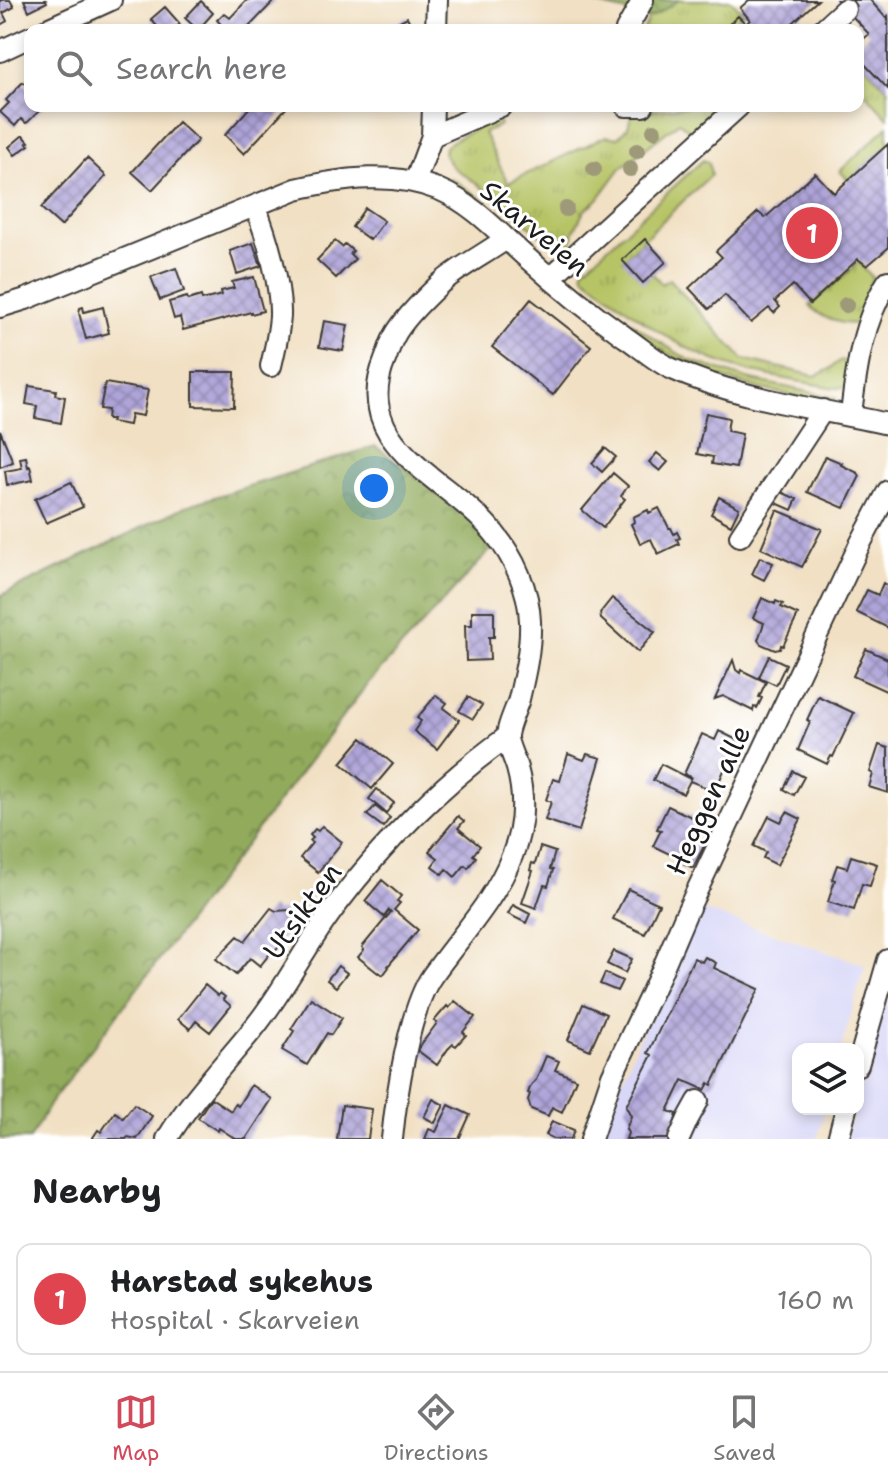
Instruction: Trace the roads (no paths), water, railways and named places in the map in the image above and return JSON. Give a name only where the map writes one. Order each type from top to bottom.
[{"type":"street","points":[[58,24],[111,0]]},
{"type":"street","points":[[436,24],[437,0]]},
{"type":"street","points":[[629,24],[643,0]]},
{"type":"street","points":[[829,24],[845,9]]},
{"type":"street","points":[[0,51],[24,40]]},
{"type":"street","points":[[415,182],[432,136],[433,112]]},
{"type":"street","points":[[432,136],[487,112]]},
{"type":"street","points":[[550,278],[732,112]]},
{"type":"street","name":"Skarveien","points":[[0,307],[296,189],[333,181],[377,178],[415,182],[439,189],[471,208],[605,323],[668,367],[754,395],[888,424]]},
{"type":"street","points":[[255,206],[266,237],[279,301],[278,334],[271,366]]},
{"type":"street","points":[[392,1139],[416,1013],[430,978],[501,882],[514,852],[522,819],[523,798],[507,737],[529,647],[530,621],[528,601],[520,578],[494,533],[397,447],[381,422],[376,397],[381,369],[394,336],[442,282],[506,239]]},
{"type":"street","points":[[851,415],[867,324],[888,281]]},
{"type":"street","points":[[740,536],[823,410]]},
{"type":"street","name":"Heggen alle","points":[[591,1139],[612,1076],[691,903],[859,546],[888,491]]},
{"type":"street","name":"Utsikten","points":[[167,1139],[211,1079],[259,1022],[338,903],[394,837],[437,794],[469,764],[507,737]]},
{"type":"street","points":[[864,1044],[888,960]]},
{"type":"street","points":[[679,1139],[698,1101]]},
{"type":"street","points":[[838,1139],[844,1115]]},
{"type":"place","name":"Harstad sykehus","points":[[812,233]]}]
